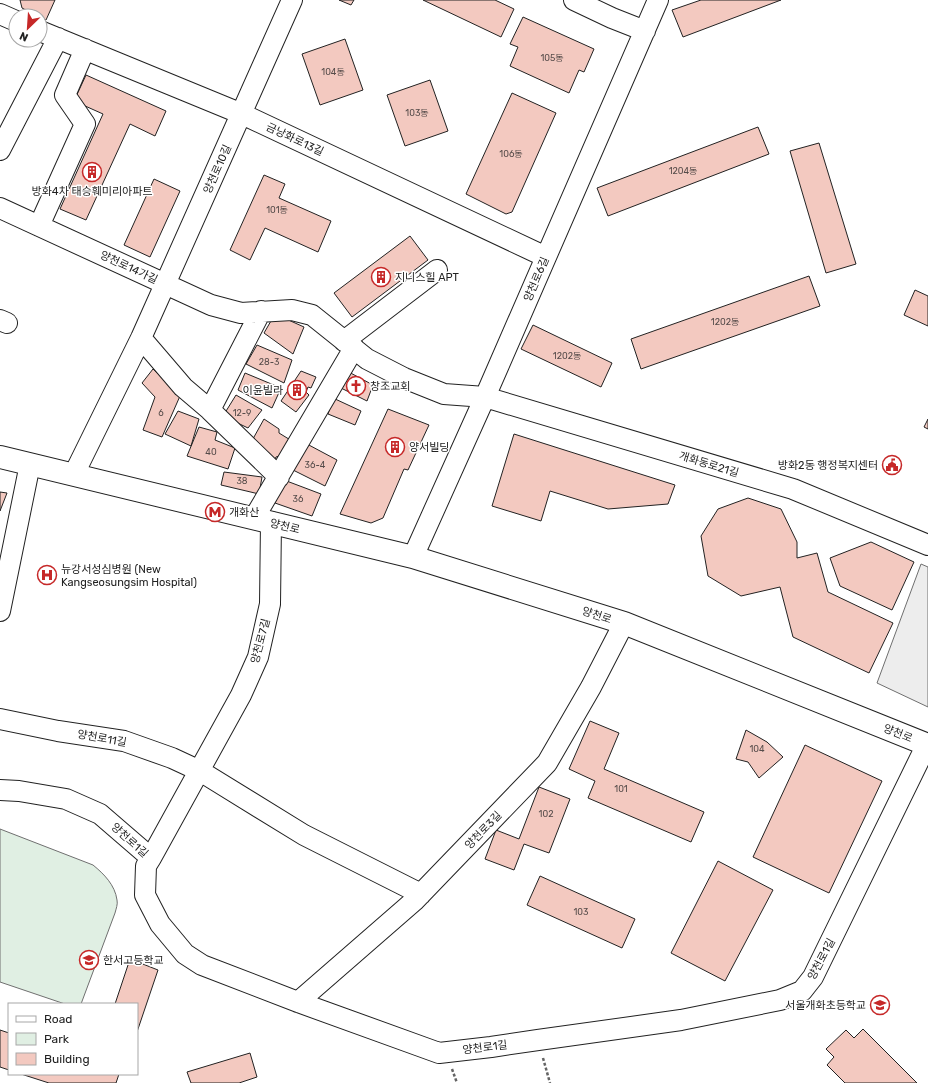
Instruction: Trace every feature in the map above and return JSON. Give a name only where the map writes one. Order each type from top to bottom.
[{"type":"main road","name":"양천로","points":[[0,457],[413,557],[624,623],[928,744]]},
{"type":"street","name":"양천로10길","points":[[74,474],[141,338],[292,0]]},
{"type":"street","points":[[574,0],[612,18],[645,31]]},
{"type":"street","name":"양천로6길","points":[[413,557],[485,397],[658,0]]},
{"type":"street","name":"금낭화로13길","points":[[49,35],[242,114],[546,257]]},
{"type":"street","points":[[0,150],[49,35]]},
{"type":"street","points":[[39,226],[85,124],[65,94],[85,50]]},
{"type":"street","name":"양천로14가길","points":[[0,208],[211,305],[241,313],[292,310],[312,315],[367,359],[404,378],[444,394],[485,397]]},
{"type":"street","points":[[349,344],[437,270]]},
{"type":"street","points":[[210,410],[261,311]]},
{"type":"street","points":[[141,338],[184,387],[279,477]]},
{"type":"street","name":"양천로","points":[[262,520],[279,477],[349,344]]},
{"type":"street","name":"개화동로21길","points":[[485,397],[793,489],[928,545]]},
{"type":"street","points":[[0,611],[30,464]]},
{"type":"street","name":"양천로7길","points":[[151,858],[241,695],[258,657],[270,604],[262,520]]},
{"type":"street","name":"양천로3길","points":[[298,1002],[421,894],[547,763],[591,688],[624,623]]},
{"type":"street","name":"양천로11길","points":[[0,719],[58,731],[124,741],[172,758],[200,771]]},
{"type":"street","name":"양천로1길","points":[[0,790],[19,791],[66,799],[100,814],[151,858],[146,866],[145,895],[160,924],[185,954],[202,965],[298,1002],[439,1053],[681,1020],[780,1000],[802,991],[813,977],[928,744]]},
{"type":"street","points":[[200,771],[304,836],[421,894]]},
{"type":"path","points":[[538,1040],[550,1083]]},
{"type":"green space","points":[[0,829],[93,865],[105,876],[114,889],[117,906],[81,1003],[62,1003],[0,982]]},
{"type":"shaded area","points":[[921,564],[928,567],[928,707],[877,683]]},
{"type":"building","points":[[20,0],[55,0],[48,16],[48,8],[22,8]]},
{"type":"building","points":[[339,0],[354,0],[351,5]]},
{"type":"building","points":[[423,0],[495,0],[514,9],[501,37]]},
{"type":"building","points":[[701,0],[781,0],[683,37],[672,10]]},
{"type":"building","points":[[523,17],[594,49],[584,72],[579,70],[569,93],[510,66],[518,47],[510,44]]},
{"type":"building","points":[[345,39],[363,90],[320,105],[302,54]]},
{"type":"building","name":"방화4차 태승훼미리아파트","points":[[86,75],[166,111],[155,136],[130,124],[86,220],[60,209],[103,114],[74,101]]},
{"type":"building","points":[[430,80],[448,131],[405,146],[387,95]]},
{"type":"building","points":[[512,93],[556,113],[512,212],[506,214],[466,194]]},
{"type":"building","points":[[758,127],[769,154],[608,216],[597,188]]},
{"type":"building","points":[[819,143],[856,264],[826,273],[790,151]]},
{"type":"building","points":[[264,175],[285,184],[279,198],[331,221],[318,252],[265,228],[250,260],[230,250]]},
{"type":"building","points":[[154,179],[180,191],[150,257],[124,245]]},
{"type":"building","name":"지니스힐 APT","points":[[410,236],[428,260],[352,317],[334,293]]},
{"type":"building","points":[[809,276],[820,306],[641,369],[631,339]]},
{"type":"building","points":[[915,290],[928,296],[928,326],[904,315]]},
{"type":"building","points":[[275,314],[304,327],[293,354],[264,333]]},
{"type":"building","points":[[533,325],[612,363],[601,387],[521,349]]},
{"type":"building","points":[[257,345],[292,360],[284,383],[246,364]]},
{"type":"building","points":[[153,369],[180,396],[162,437],[143,430],[155,397],[142,383]]},
{"type":"building","name":"창조교회","points":[[345,370],[373,385],[367,401],[339,387]]},
{"type":"building","name":"이윤빌라","points":[[301,371],[316,377],[311,388],[308,387],[306,392],[309,395],[296,412],[281,401]]},
{"type":"building","points":[[245,373],[281,388],[272,408],[238,390]]},
{"type":"building","points":[[236,395],[262,410],[248,428],[223,416]]},
{"type":"building","points":[[333,398],[361,411],[355,425],[328,414]]},
{"type":"building","name":"양서빌딩","points":[[388,409],[429,425],[408,470],[404,469],[383,518],[371,523],[340,514]]},
{"type":"building","points":[[178,411],[199,419],[191,446],[165,434]]},
{"type":"building","points":[[264,419],[279,429],[279,433],[292,441],[285,454],[276,457],[273,463],[249,446]]},
{"type":"building","points":[[928,419],[928,429],[924,427]]},
{"type":"building","points":[[199,427],[217,432],[215,440],[235,448],[228,469],[187,456]]},
{"type":"building","points":[[514,434],[675,485],[668,504],[608,509],[550,491],[541,521],[492,506]]},
{"type":"building","points":[[307,444],[337,460],[325,486],[293,470]]},
{"type":"building","points":[[224,472],[262,477],[259,494],[221,485]]},
{"type":"building","points":[[284,480],[321,494],[312,516],[275,503]]},
{"type":"building","points":[[0,492],[7,493],[0,511]]},
{"type":"building","points":[[748,498],[781,509],[797,542],[797,558],[817,553],[828,592],[893,623],[869,673],[793,637],[780,587],[741,596],[708,576],[701,536],[718,509]]},
{"type":"building","points":[[871,542],[914,562],[892,610],[840,586],[830,558]]},
{"type":"building","points":[[590,721],[619,733],[604,769],[704,812],[691,842],[588,798],[595,781],[569,769]]},
{"type":"building","points":[[746,730],[767,742],[783,757],[759,778],[748,762],[736,759]]},
{"type":"building","points":[[805,745],[882,781],[829,893],[753,857]]},
{"type":"building","points":[[539,787],[570,799],[549,853],[524,844],[514,870],[485,859],[496,830],[519,839]]},
{"type":"building","points":[[718,861],[773,890],[725,981],[671,953]]},
{"type":"building","points":[[540,876],[635,919],[622,948],[527,905]]},
{"type":"building","points":[[130,959],[158,970],[138,1029],[138,1003],[115,1003]]},
{"type":"building","points":[[863,1029],[917,1083],[845,1083],[827,1065],[834,1057],[826,1049],[846,1030],[854,1038]]},
{"type":"building","points":[[0,1030],[8,1033],[8,1070],[0,1067]]},
{"type":"building","points":[[250,1053],[257,1077],[239,1083],[191,1083],[187,1072]]},
{"type":"building","points":[[24,1075],[119,1075],[116,1083],[49,1083]]},
{"type":"place","name":"방화4차 태승훼미리아파트","points":[[92,172]]},
{"type":"place","name":"지니스힐 APT","points":[[381,277]]},
{"type":"place","name":"창조교회","points":[[356,386]]},
{"type":"place","name":"이윤빌라","points":[[297,390]]},
{"type":"place","name":"양서빌딩","points":[[395,447]]},
{"type":"place","name":"방화2동 행정복지센터","points":[[892,465]]},
{"type":"place","name":"개화산","points":[[215,512]]},
{"type":"place","name":"뉴강서성심병원 (New Kangseosungsim Hospital)","points":[[47,575]]},
{"type":"place","name":"한서고등학교","points":[[89,960]]},
{"type":"place","name":"서울개화초등학교","points":[[880,1005]]}]
